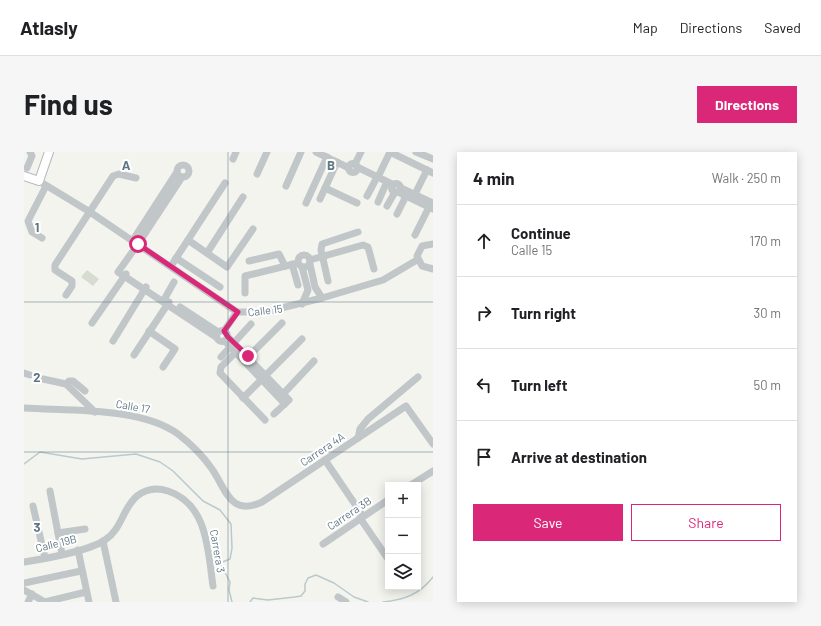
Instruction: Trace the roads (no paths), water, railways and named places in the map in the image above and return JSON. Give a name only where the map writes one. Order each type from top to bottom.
[{"type":"main road","points":[[39,181],[50,152]]},
{"type":"main road","name":"Calle 15","points":[[26,172],[39,181]]},
{"type":"street","points":[[26,172],[32,155],[30,152]]},
{"type":"street","points":[[257,174],[267,152]]},
{"type":"street","points":[[286,186],[302,152]]},
{"type":"street","points":[[316,152],[330,154],[376,178],[406,196],[431,203]]},
{"type":"street","points":[[354,167],[361,152]]},
{"type":"street","points":[[367,196],[390,152],[430,172],[415,194]]},
{"type":"street","points":[[416,152],[433,159]]},
{"type":"street","points":[[330,154],[337,162],[354,167]]},
{"type":"street","points":[[306,203],[330,154]]},
{"type":"street","points":[[320,199],[337,162]]},
{"type":"street","points":[[66,296],[72,286],[72,281],[55,270],[55,265],[113,176],[119,174],[136,178]]},
{"type":"street","points":[[136,242],[180,174]]},
{"type":"street","name":"Calle 15","points":[[39,181],[136,242],[238,312],[265,312],[302,304],[383,280],[418,260]]},
{"type":"street","points":[[171,266],[226,183]]},
{"type":"street","points":[[42,238],[32,232],[28,221],[46,186]]},
{"type":"street","points":[[325,188],[357,203]]},
{"type":"street","points":[[394,188],[415,194],[431,203]]},
{"type":"street","points":[[378,202],[394,188]]},
{"type":"street","points":[[387,206],[394,188]]},
{"type":"street","points":[[397,214],[406,196]]},
{"type":"street","points":[[207,253],[243,197]]},
{"type":"street","points":[[415,235],[431,203]]},
{"type":"street","points":[[188,240],[227,267],[253,229]]},
{"type":"street","points":[[328,281],[321,247],[322,244],[358,232]]},
{"type":"street","points":[[433,244],[422,246],[418,252],[418,260],[422,266],[433,269]]},
{"type":"street","points":[[245,293],[245,276],[300,264],[362,245],[368,248],[374,269]]},
{"type":"street","points":[[92,323],[122,273],[133,251]]},
{"type":"street","points":[[249,261],[279,254],[300,264],[322,298]]},
{"type":"street","points":[[176,258],[220,287]]},
{"type":"street","points":[[298,285],[300,264]]},
{"type":"street","points":[[300,264],[308,290],[302,304]]},
{"type":"street","points":[[122,273],[222,335],[287,402]]},
{"type":"street","points":[[134,355],[167,301],[174,282]]},
{"type":"street","points":[[113,341],[146,288]]},
{"type":"street","points":[[222,335],[238,312]]},
{"type":"street","points":[[246,359],[282,323]]},
{"type":"street","points":[[251,324],[233,347],[221,367],[220,373],[265,420]]},
{"type":"street","points":[[149,331],[175,348],[163,367]]},
{"type":"street","points":[[243,398],[302,339]]},
{"type":"street","points":[[221,357],[233,347]]},
{"type":"street","points":[[284,393],[314,361]]},
{"type":"street","points":[[358,438],[360,429],[368,419],[418,376]]},
{"type":"street","points":[[263,377],[284,393],[287,402]]},
{"type":"street","points":[[43,379],[66,384],[95,412]]},
{"type":"street","points":[[66,384],[69,381],[73,381],[85,391]]},
{"type":"street","points":[[274,414],[287,402]]},
{"type":"street","name":"Carrera 4A","points":[[249,507],[262,502],[406,406],[433,444]]},
{"type":"street","name":"Calle 17","points":[[24,408],[95,412],[140,417],[164,426],[176,433],[193,447],[210,467],[222,490],[232,501],[249,507]]},
{"type":"street","points":[[325,460],[385,554]]},
{"type":"street","points":[[416,482],[433,471]]},
{"type":"street","name":"Carrera 3","points":[[94,545],[103,541],[118,528],[128,506],[140,494],[153,488],[172,492],[188,504],[201,522],[206,537],[213,586]]},
{"type":"street","points":[[50,491],[62,554]]},
{"type":"street","name":"Carrera 3B","points":[[323,544],[385,502]]},
{"type":"street","points":[[33,506],[45,558]]},
{"type":"street","points":[[58,533],[85,529]]},
{"type":"street","points":[[103,541],[116,602]]},
{"type":"street","name":"Calle 19B","points":[[24,563],[94,545]]},
{"type":"street","points":[[78,550],[81,571],[89,602]]},
{"type":"street","points":[[24,583],[81,571]]},
{"type":"street","points":[[24,590],[45,602],[86,592]]},
{"type":"street","points":[[28,602],[32,594]]},
{"type":"street","points":[[338,597],[346,602]]},
{"type":"waterway","points":[[24,464],[40,452],[82,459],[136,454],[160,462],[173,471],[203,501],[220,510],[231,524],[232,548],[230,559],[220,563],[230,582],[229,590],[232,602]]},
{"type":"waterway","points":[[250,602],[253,598],[268,600],[301,596],[305,591],[305,584],[308,578],[316,575],[334,583],[354,597],[368,602]]},
{"type":"waterway","points":[[383,602],[405,598],[423,588],[433,577]]}]
